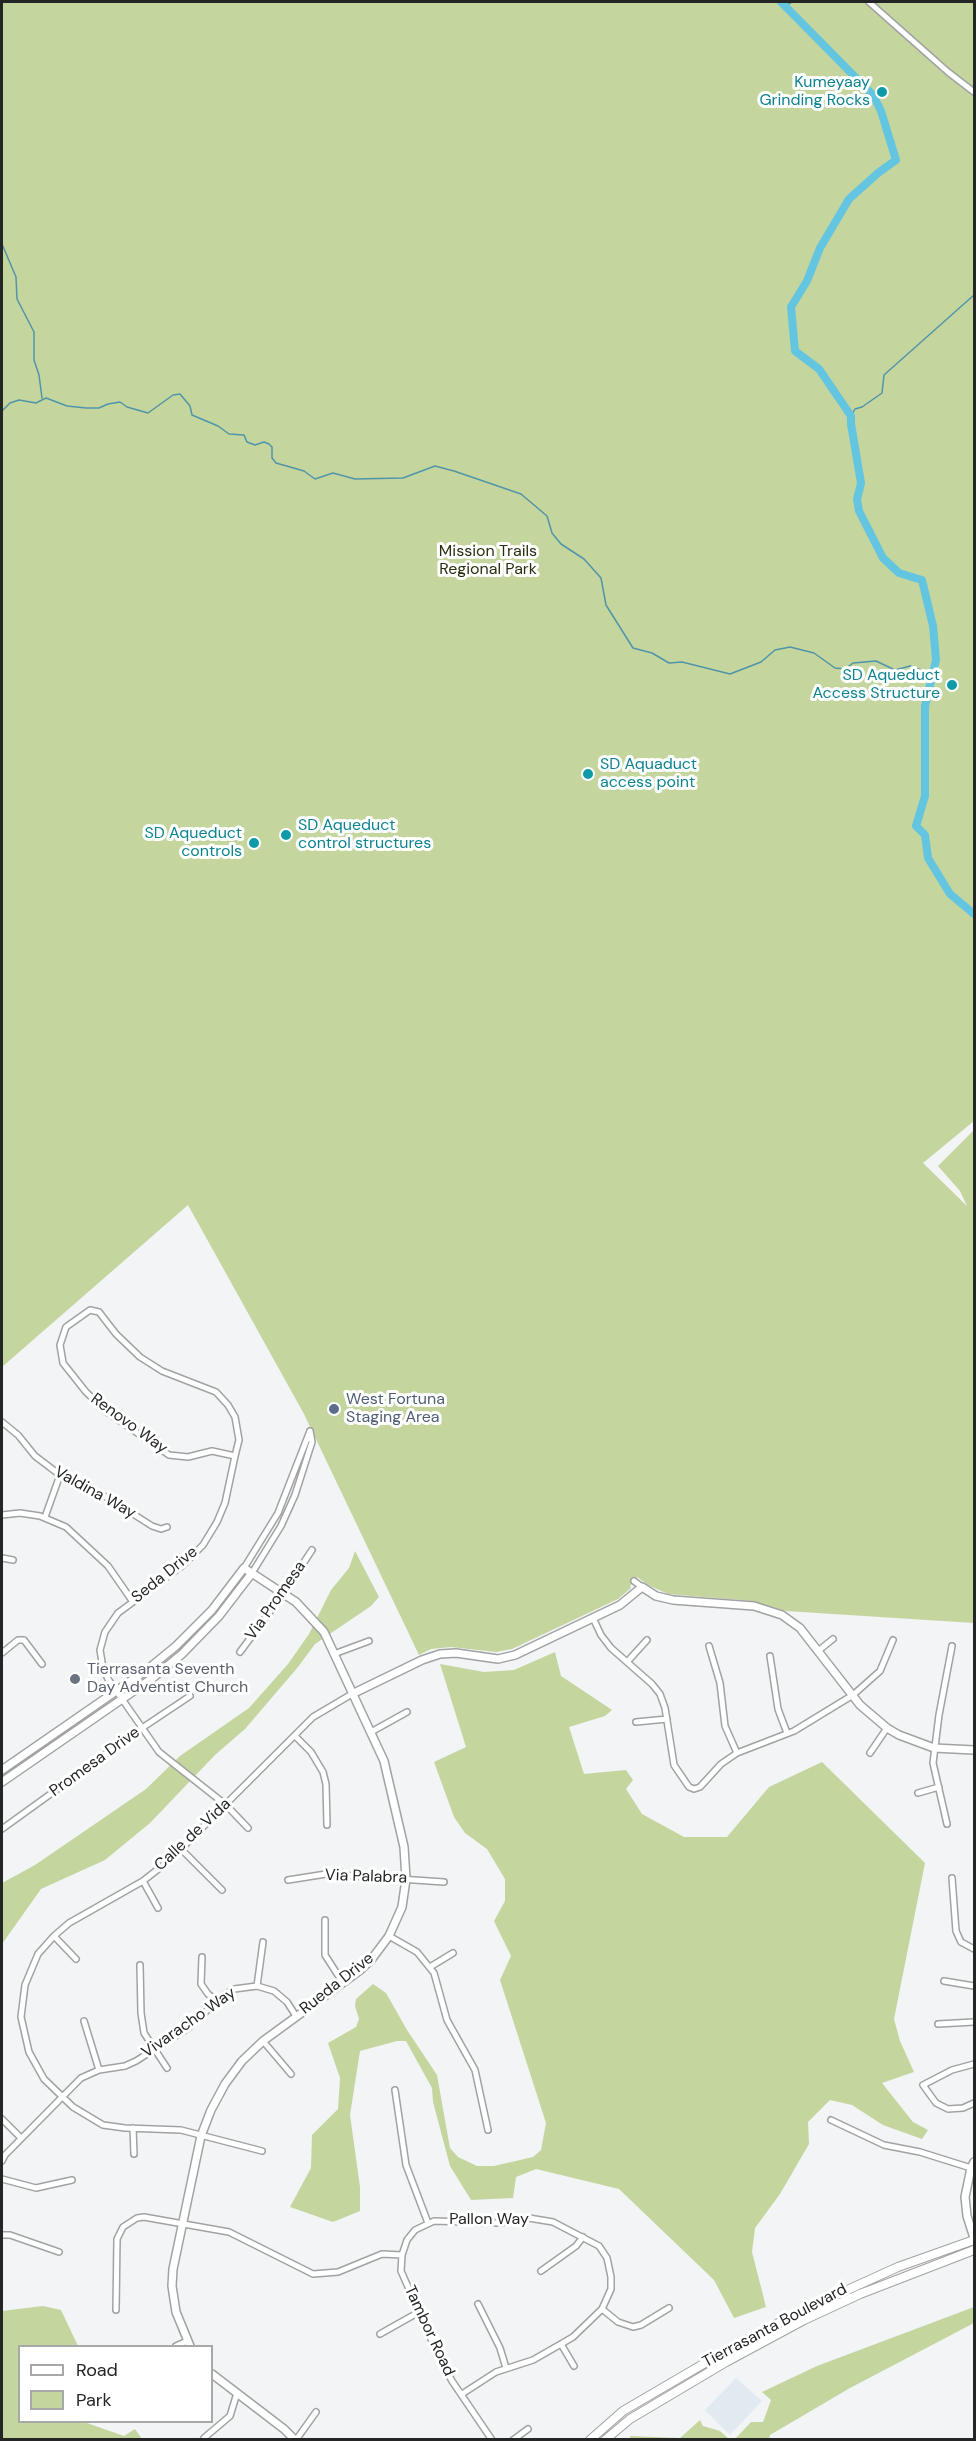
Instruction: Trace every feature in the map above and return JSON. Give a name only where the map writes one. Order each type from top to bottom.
[{"type":"main road","name":"Tierrasanta Boulevard","points":[[590,2439],[623,2411],[722,2353],[793,2315],[878,2275],[975,2239]]},
{"type":"main road","name":"Tierrasanta Boulevard","points":[[605,2439],[630,2419],[765,2341],[860,2294],[975,2250]]},
{"type":"main road","points":[[765,2341],[772,2333],[792,2321],[793,2315]]},
{"type":"street","points":[[869,2],[948,72],[975,92]]},
{"type":"street","name":"Seda Drive","points":[[85,1312],[92,1310],[99,1312],[125,1343],[140,1357],[162,1371],[216,1392],[236,1417],[239,1440],[225,1503],[217,1522],[203,1545],[183,1565],[111,1621],[100,1650],[103,1668],[159,1752],[226,1805],[248,1828]]},
{"type":"street","name":"Renovo Way","points":[[85,1312],[66,1327],[60,1340],[60,1350],[65,1367],[86,1392],[107,1412],[169,1455],[188,1457],[212,1451],[235,1456]]},
{"type":"street","name":"Valdina Way","points":[[2,1422],[18,1435],[35,1456],[60,1475],[108,1498],[152,1526],[160,1529],[167,1527]]},
{"type":"street","points":[[2,1770],[148,1669],[176,1646],[212,1610],[244,1568],[278,1513],[310,1431],[312,1442],[295,1495],[281,1526],[252,1573],[219,1616],[182,1654],[154,1677],[2,1782]]},
{"type":"street","points":[[45,1517],[60,1475]]},
{"type":"street","points":[[2,1515],[20,1513],[45,1517],[72,1531],[108,1566],[133,1602]]},
{"type":"street","name":"Via Promesa","points":[[240,1652],[312,1550]]},
{"type":"street","points":[[2,1558],[13,1560]]},
{"type":"street","name":"Rueda Drive","points":[[189,2344],[176,2312],[172,2286],[173,2269],[201,2136],[225,2084],[242,2061],[262,2041],[371,1960],[389,1936],[402,1907],[406,1879],[404,1847],[384,1761],[324,1632],[296,1602],[244,1568]]},
{"type":"street","points":[[634,1581],[656,1596],[673,1600],[754,1606],[782,1615],[800,1628],[860,1705],[887,1728],[899,1736],[934,1749],[975,1750]]},
{"type":"street","name":"Calle de Vida","points":[[262,2151],[182,2130],[125,2128],[95,2122],[62,2097],[44,2079],[34,2063],[25,2039],[21,2017],[25,1985],[38,1954],[69,1923],[143,1881],[181,1849],[321,1711],[422,1659],[456,1653],[498,1659],[516,1655],[620,1605],[642,1587]]},
{"type":"street","points":[[592,1618],[601,1635],[660,1694],[667,1719],[674,1766],[689,1787],[694,1789],[700,1787],[721,1764],[737,1753],[787,1733],[853,1695],[880,1671],[893,1640]]},
{"type":"street","points":[[818,1651],[833,1639]]},
{"type":"street","points":[[2,1653],[18,1640],[24,1640],[42,1664]]},
{"type":"street","points":[[334,1654],[369,1641]]},
{"type":"street","points":[[627,1662],[647,1641]]},
{"type":"street","points":[[709,1646],[720,1683],[725,1726],[737,1753]]},
{"type":"street","points":[[947,1824],[933,1763],[952,1646]]},
{"type":"street","points":[[770,1656],[778,1708],[787,1733]]},
{"type":"street","name":"Promesa Drive","points":[[2,1829],[190,1696]]},
{"type":"street","points":[[372,1732],[407,1712]]},
{"type":"street","points":[[636,1722],[667,1719]]},
{"type":"street","points":[[870,1753],[887,1728]]},
{"type":"street","points":[[295,1736],[311,1752],[323,1772],[326,1784],[327,1825]]},
{"type":"street","points":[[918,1793],[939,1787]]},
{"type":"street","points":[[181,1849],[222,1890]]},
{"type":"street","name":"Via Palabra","points":[[288,1880],[326,1874],[444,1882]]},
{"type":"street","points":[[952,1878],[956,1931],[961,1942],[975,1949]]},
{"type":"street","points":[[143,1881],[158,1908]]},
{"type":"street","points":[[325,1920],[325,1956],[343,1983]]},
{"type":"street","points":[[54,1936],[76,1959]]},
{"type":"street","points":[[389,1936],[417,1952],[430,1967],[437,1981],[447,2020],[475,2070],[488,2130]]},
{"type":"street","points":[[257,1986],[263,1942]]},
{"type":"street","points":[[430,1967],[453,1953]]},
{"type":"street","points":[[202,1957],[201,1984],[217,2001]]},
{"type":"street","points":[[141,1965],[141,2013],[144,2033],[167,2068]]},
{"type":"street","points":[[944,1981],[975,1986]]},
{"type":"street","name":"Vivaracho Way","points":[[2,2161],[21,2138],[81,2078],[99,2070],[125,2066],[154,2050],[188,2028],[217,2001],[234,1989],[257,1986],[274,1991],[287,2002],[296,2016]]},
{"type":"street","points":[[84,2020],[99,2070]]},
{"type":"street","points":[[938,2024],[975,2022]]},
{"type":"street","points":[[262,2041],[291,2074]]},
{"type":"street","points":[[975,2064],[952,2070],[923,2085],[936,2103],[948,2109],[963,2108],[975,2103]]},
{"type":"street","points":[[116,2310],[117,2239],[129,2221],[140,2218],[237,2235],[313,2274],[338,2272],[382,2254],[402,2255],[411,2235],[428,2223],[406,2165],[395,2090]]},
{"type":"street","points":[[2,2119],[21,2138]]},
{"type":"street","points":[[831,2120],[884,2145],[973,2165],[966,2207],[975,2239]]},
{"type":"street","points":[[133,2128],[134,2154]]},
{"type":"street","points":[[2,2179],[36,2188],[72,2180]]},
{"type":"street","name":"Pallon Way","points":[[428,2223],[442,2220],[499,2223],[529,2218],[553,2222],[599,2246],[610,2268],[610,2289],[602,2309]]},
{"type":"street","points":[[2,2235],[10,2235],[59,2252]]},
{"type":"street","points":[[541,2271],[576,2246],[583,2237]]},
{"type":"street","name":"Tambor Road","points":[[402,2255],[401,2271],[438,2355],[452,2381],[492,2439]]},
{"type":"street","points":[[478,2304],[500,2348],[506,2368]]},
{"type":"street","points":[[462,2394],[506,2368],[533,2360],[573,2337],[602,2309],[618,2322],[633,2327],[641,2325],[669,2308]]},
{"type":"street","points":[[380,2334],[419,2312]]},
{"type":"street","points":[[561,2344],[574,2366]]},
{"type":"street","points":[[213,2375],[296,2439],[316,2412]]},
{"type":"street","points":[[204,2438],[230,2416],[237,2393]]},
{"type":"street","points":[[513,2439],[528,2429]]},
{"type":"shaded area","points":[[736,2378],[762,2401],[730,2435],[705,2410]]},
{"type":"green space","name":"Mission Trails Regional Park","points":[[2,2],[974,2],[974,1121],[923,1163],[967,1206],[960,1191],[938,1166],[974,1130],[974,1623],[786,1611],[752,1601],[668,1594],[637,1577],[630,1586],[631,1588],[618,1599],[512,1649],[496,1652],[451,1647],[431,1649],[419,1655],[304,1414],[188,1205],[2,1367]]},
{"type":"green space","points":[[355,1551],[379,1597],[371,1606],[315,1644],[245,1729],[215,1755],[150,1823],[105,1860],[41,1889],[2,1944],[2,1883],[35,1865],[146,1789],[180,1756],[249,1708],[288,1664],[309,1634],[331,1590],[349,1568]]},
{"type":"green space","points":[[555,1652],[561,1676],[612,1710],[605,1716],[569,1727],[584,1774],[626,1770],[633,1780],[626,1789],[642,1814],[684,1837],[727,1837],[769,1787],[822,1762],[925,1863],[894,2019],[900,2041],[914,2072],[882,2083],[913,2122],[928,2130],[922,2139],[883,2125],[852,2105],[830,2100],[808,2122],[809,2144],[780,2194],[755,2228],[752,2252],[766,2307],[734,2318],[714,2280],[619,2189],[536,2169],[516,2177],[513,2198],[471,2200],[450,2166],[433,2102],[432,2088],[406,2041],[397,2041],[360,2051],[350,2115],[360,2187],[360,2211],[333,2222],[290,2207],[311,2168],[312,2135],[338,2109],[340,2078],[328,2043],[356,2027],[359,2019],[355,2006],[356,1999],[373,1984],[386,1993],[437,2075],[450,2148],[458,2157],[477,2166],[494,2166],[533,2157],[541,2150],[546,2123],[500,1980],[511,1956],[494,1921],[505,1901],[505,1879],[487,1849],[465,1833],[454,1817],[434,1762],[466,1747],[440,1664],[484,1672],[514,1670]]},
{"type":"green space","points":[[43,2306],[61,2310],[78,2345],[18,2345],[18,2423],[87,2423],[124,2436],[135,2429],[142,2439],[2,2439],[2,2311]]},
{"type":"green space","points":[[974,2307],[974,2323],[850,2388],[770,2435],[769,2439],[735,2439],[751,2422],[763,2422],[771,2400],[762,2392],[817,2366]]},
{"type":"green space","points":[[700,2420],[703,2426],[720,2431],[729,2439],[630,2439],[630,2436],[680,2438]]},
{"type":"waterway","points":[[781,2],[873,95],[881,111],[896,160],[849,199],[820,248],[807,281],[791,307],[795,351],[819,369],[851,416],[861,483],[857,499],[859,511],[883,558],[899,573],[922,580],[933,626],[936,660],[925,706],[925,796],[916,826],[925,835],[928,858],[950,894],[974,914]]},
{"type":"waterway","points":[[785,6],[792,2]]},
{"type":"waterway","points":[[2,244],[16,277],[17,299],[34,332],[34,360],[39,375],[42,398]]},
{"type":"waterway","points":[[851,416],[855,409],[862,407],[882,393],[884,375],[974,295]]},
{"type":"waterway","points":[[2,411],[10,403],[19,400],[36,403],[46,398],[67,406],[86,408],[99,408],[120,402],[127,407],[148,413],[173,395],[180,394],[190,406],[192,415],[218,426],[229,434],[244,435],[247,442],[255,445],[264,442],[269,444],[272,447],[272,458],[276,463],[304,471],[315,479],[333,473],[355,479],[403,478],[435,466],[454,471],[521,494],[547,516],[552,533],[561,544],[584,559],[601,578],[606,605],[633,648],[652,653],[669,663],[682,662],[730,674],[761,662],[775,650],[790,647],[814,653],[835,668],[845,669],[853,663],[876,661],[895,670],[910,666],[924,671],[931,677]]},
{"type":"place","name":"Kumeyaay Grinding Rocks","points":[[882,92]]},
{"type":"place","name":"SD Aqueduct Access Structure","points":[[952,685]]},
{"type":"place","name":"SD Aquaduct access point","points":[[588,774]]},
{"type":"place","name":"SD Aqueduct control structures","points":[[286,835]]},
{"type":"place","name":"SD Aqueduct controls","points":[[254,843]]},
{"type":"place","name":"West Fortuna Staging Area","points":[[334,1409]]},
{"type":"place","name":"Tierrasanta Seventh Day Adventist Church","points":[[75,1679]]}]
